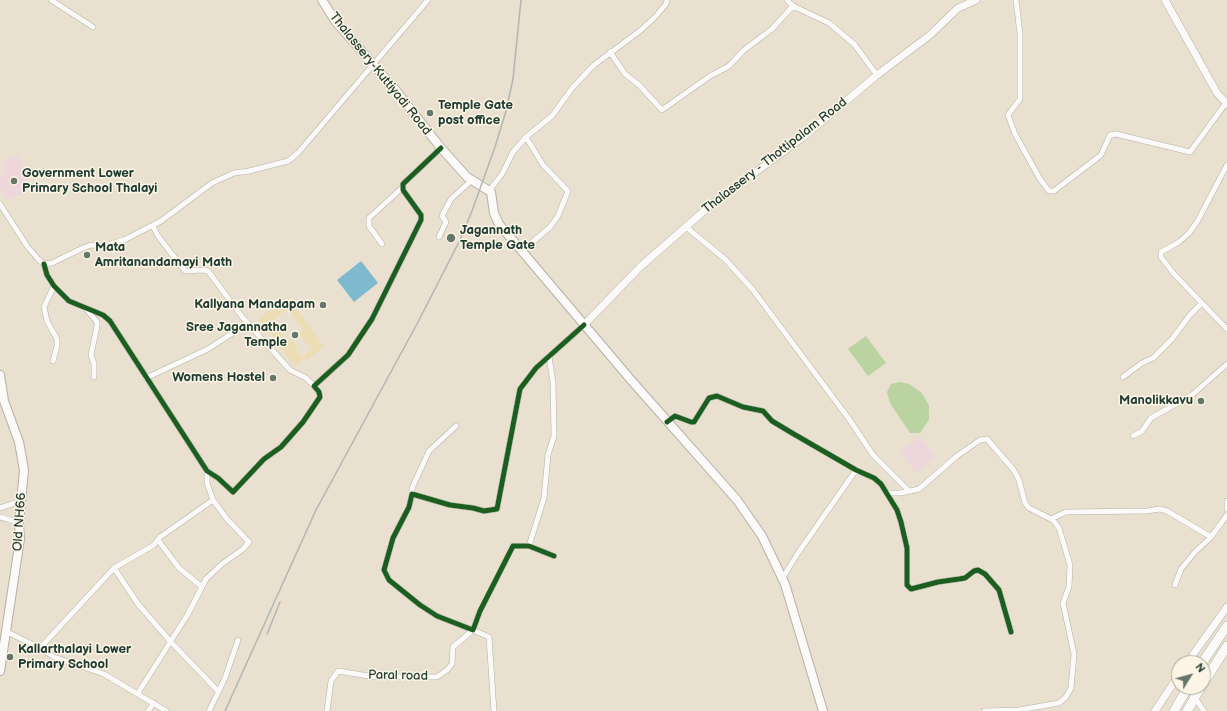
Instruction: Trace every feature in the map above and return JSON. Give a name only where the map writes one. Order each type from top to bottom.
[{"type":"highway","points":[[1207,655],[1227,626]]},
{"type":"highway","points":[[1211,672],[1227,646]]},
{"type":"highway","points":[[1174,711],[1183,695]]},
{"type":"highway","points":[[1187,711],[1197,695]]},
{"type":"main road","name":"Thalassery-Kuttiyadi Road","points":[[322,0],[336,22],[372,65],[394,88],[441,148],[472,180],[489,191]]},
{"type":"main road","name":"Thalassery - Thottipalam Road","points":[[584,325],[640,266],[712,204],[802,138],[877,75],[930,36],[958,8],[976,0]]},
{"type":"main road","points":[[1165,0],[1217,93],[1227,104]]},
{"type":"main road","points":[[489,191],[497,221],[521,252],[667,422],[737,500],[762,536],[782,579],[823,711]]},
{"type":"main road","name":"Old NH66","points":[[0,375],[4,401],[19,442],[24,470],[19,523],[20,539],[0,671]]},
{"type":"main road","points":[[1193,655],[1227,607]]},
{"type":"main road","points":[[1192,711],[1227,654]]},
{"type":"main road","points":[[1155,711],[1171,687]]},
{"type":"street","points":[[52,0],[93,27]]},
{"type":"street","points":[[44,264],[52,263],[91,245],[104,246],[124,240],[153,226],[212,184],[234,173],[249,171],[288,161],[298,153],[428,0]]},
{"type":"street","points":[[489,191],[502,174],[513,152],[526,137],[552,116],[573,87],[610,52],[641,30],[664,8],[666,0]]},
{"type":"street","points":[[787,0],[793,6],[829,23],[854,44],[877,75]]},
{"type":"street","points":[[1016,0],[1020,34],[1020,98],[1008,115],[1015,134],[1040,179],[1049,191],[1054,191],[1101,154],[1110,135],[1116,134],[1190,152],[1227,104]]},
{"type":"street","points":[[610,52],[625,74],[639,85],[662,110],[710,76],[729,66],[744,50],[772,29],[793,6]]},
{"type":"street","points":[[521,252],[550,227],[558,216],[568,191],[543,165],[526,137]]},
{"type":"street","points":[[382,244],[369,226],[369,218],[403,187],[407,179],[441,148]]},
{"type":"street","points":[[1227,165],[1197,222],[1179,242],[1161,252],[1161,257],[1174,274],[1227,329]]},
{"type":"street","points":[[439,237],[446,222],[442,216],[451,199],[472,180]]},
{"type":"street","points":[[314,386],[348,355],[372,319],[421,220],[420,215],[402,190],[403,187]]},
{"type":"street","points":[[0,204],[27,246],[44,264],[47,275],[54,286],[69,301],[103,315],[110,321],[207,471],[218,478],[233,492],[264,460],[281,447],[303,422],[320,397],[319,392],[306,378],[290,370],[248,324],[208,272],[202,270],[185,271],[158,236],[153,226]]},
{"type":"street","points":[[686,227],[726,260],[753,290],[849,418],[873,455],[909,491]]},
{"type":"street","points":[[52,361],[57,346],[57,339],[47,321],[44,307],[54,286]]},
{"type":"street","points":[[1123,377],[1142,363],[1153,358],[1172,339],[1190,315],[1202,303]]},
{"type":"street","points":[[86,309],[97,322],[92,355],[94,364],[94,378]]},
{"type":"street","points":[[146,378],[208,349],[248,324]]},
{"type":"street","points":[[412,494],[450,506],[473,508],[484,511],[497,509],[520,389],[530,375],[584,325]]},
{"type":"street","points":[[529,546],[544,498],[548,455],[554,436],[553,382],[549,357]]},
{"type":"street","points":[[1133,436],[1142,431],[1151,418],[1192,395],[1227,364]]},
{"type":"street","points":[[667,422],[675,416],[694,422],[709,398],[717,396],[743,407],[763,411],[772,420],[856,470],[874,478],[881,484],[897,510],[907,548],[907,585],[911,588],[965,578],[974,571],[978,570],[985,574],[999,590],[1011,632]]},
{"type":"street","points":[[456,426],[429,451],[412,488],[412,494],[408,507],[393,538],[384,570],[386,576],[403,591],[437,616],[488,637],[494,711]]},
{"type":"street","points":[[887,493],[919,489],[963,452],[980,440],[987,439],[1013,469],[1019,480],[1025,503],[1029,508],[1051,519],[1059,528],[1070,565],[1069,587],[1062,603],[1074,654],[1071,688],[1066,697],[1059,703],[1032,709],[984,711]]},
{"type":"street","points":[[782,579],[798,553],[856,470]]},
{"type":"street","points":[[138,693],[188,614],[202,587],[214,571],[243,549],[249,542],[227,519],[213,500],[207,483],[207,471]]},
{"type":"street","points":[[40,648],[114,568],[154,545],[158,540],[213,500]]},
{"type":"street","points":[[0,508],[21,501]]},
{"type":"street","points":[[1227,501],[1227,509]]},
{"type":"street","points":[[1051,519],[1066,512],[1147,511],[1160,509],[1167,511],[1211,537]]},
{"type":"street","points":[[1175,585],[1181,569],[1195,552],[1211,537],[1227,515]]},
{"type":"street","points":[[0,517],[19,523]]},
{"type":"street","points":[[158,540],[179,568],[202,587]]},
{"type":"street","points":[[473,630],[480,611],[513,546],[529,546],[554,556]]},
{"type":"street","points":[[114,568],[138,604],[170,641],[218,691]]},
{"type":"street","name":"Paral road","points":[[327,711],[331,681],[338,671],[375,677],[437,677],[447,670],[452,664],[453,648],[473,630]]},
{"type":"street","points":[[6,632],[40,648],[54,657],[104,674],[166,711]]},
{"type":"street","points":[[209,711],[225,678],[238,640]]},
{"type":"street","points":[[1197,701],[1204,711]]},
{"type":"street","points":[[148,711],[154,703]]},
{"type":"shaded area","name":"Government Lower Primary School Thalayi","points":[[18,155],[32,189],[6,200],[0,186],[0,176],[5,170],[2,161]]},
{"type":"shaded area","points":[[920,436],[936,457],[916,473],[900,452]]},
{"type":"green space","points":[[866,336],[886,363],[868,376],[848,349]]},
{"type":"green space","points":[[900,382],[909,384],[922,393],[929,406],[929,420],[920,433],[910,433],[890,403],[887,392],[891,384]]},
{"type":"sand","points":[[288,297],[324,346],[307,360],[304,359],[295,366],[259,319]],"holes":[[[288,309],[303,330],[298,334],[312,349],[301,357],[296,350],[298,348],[292,340],[289,342],[272,321]]]},
{"type":"water","points":[[361,261],[378,283],[354,302],[337,280]]},
{"type":"railway","points":[[225,711],[316,510],[418,322],[460,240],[495,147],[506,111],[513,79],[521,0]]},
{"type":"railway","points":[[267,634],[280,602]]},
{"type":"cycle path","points":[[44,264],[47,275],[54,286],[69,301],[103,315],[110,321],[207,471],[218,478],[233,492],[264,459],[281,447],[303,422],[320,397],[319,392],[314,386],[348,355],[372,319],[421,220],[421,215],[403,190],[403,184],[441,148]]},
{"type":"cycle path","points":[[554,556],[529,546],[513,546],[480,611],[473,630],[437,616],[420,605],[389,580],[384,570],[393,538],[409,507],[412,494],[450,505],[484,511],[497,509],[520,389],[536,368],[584,325]]},
{"type":"cycle path","points":[[667,422],[675,416],[694,422],[709,398],[717,396],[743,407],[763,411],[772,421],[856,470],[874,478],[881,484],[897,510],[901,522],[907,548],[907,585],[911,589],[938,582],[965,578],[974,571],[978,570],[985,574],[999,590],[1011,632]]},
{"type":"place","name":"Temple Gate post office","points":[[430,113]]},
{"type":"place","name":"Government Lower Primary School Thalayi","points":[[14,181]]},
{"type":"place","name":"Jagannath Temple Gate","points":[[451,238]]},
{"type":"place","name":"Mata Amritanandamayi Math","points":[[87,255]]},
{"type":"place","name":"Kallyana Mandapam","points":[[323,305]]},
{"type":"place","name":"Sree Jagannatha Temple","points":[[295,335]]},
{"type":"place","name":"Womens Hostel","points":[[273,378]]},
{"type":"place","name":"Manolikkavu","points":[[1201,401]]},
{"type":"place","name":"Kallarthalayi Lower Primary School","points":[[10,657]]}]
